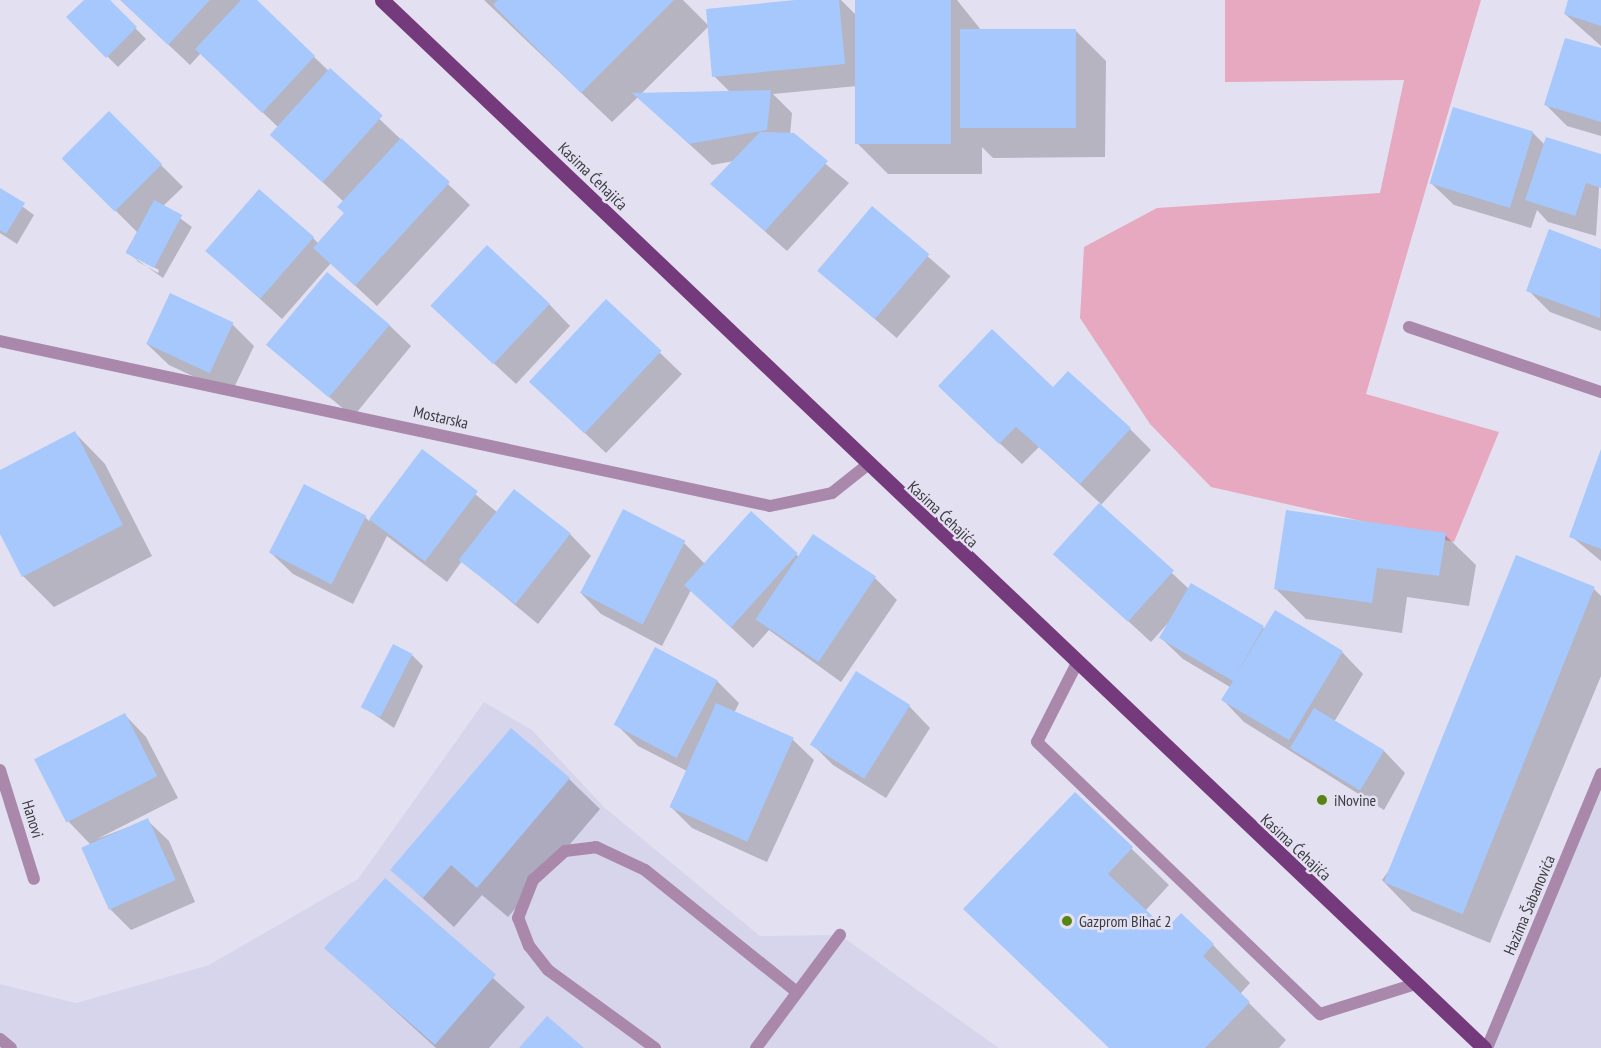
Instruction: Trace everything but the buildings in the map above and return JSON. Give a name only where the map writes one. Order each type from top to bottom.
[{"type":"main road","name":"Kasima Ćehajića","points":[[382,0],[866,466],[1415,984],[1486,1048]]},
{"type":"street","points":[[1408,327],[1601,392]]},
{"type":"street","name":"Mostarska","points":[[0,341],[770,506],[832,493],[866,466]]},
{"type":"street","points":[[1076,665],[1037,742],[1320,1014],[1415,984]]},
{"type":"street","name":"Hanovi","points":[[0,770],[34,879]]},
{"type":"street","name":"Hazima Šabanovića","points":[[1486,1048],[1601,774]]},
{"type":"street","points":[[655,1048],[548,970],[529,946],[518,918],[534,880],[565,851],[596,847],[645,870],[797,992]]},
{"type":"street","points":[[756,1048],[840,935]]},
{"type":"street","points":[[0,1038],[11,1048]]},
{"type":"shaded area","points":[[1225,0],[1481,0],[1366,394],[1499,432],[1454,542],[1211,487],[1150,424],[1080,318],[1084,247],[1157,208],[1380,193],[1404,80],[1225,82]]},
{"type":"shaded area","points":[[484,702],[532,730],[605,808],[760,936],[840,935],[999,1048],[0,1048],[0,984],[76,1003],[209,965],[358,879]]},
{"type":"shaded area","points":[[1601,774],[1601,1048],[1487,1048]]},
{"type":"place","name":"iNovine","points":[[1322,800]]},
{"type":"place","name":"Gazprom Bihać 2","points":[[1067,921]]}]
